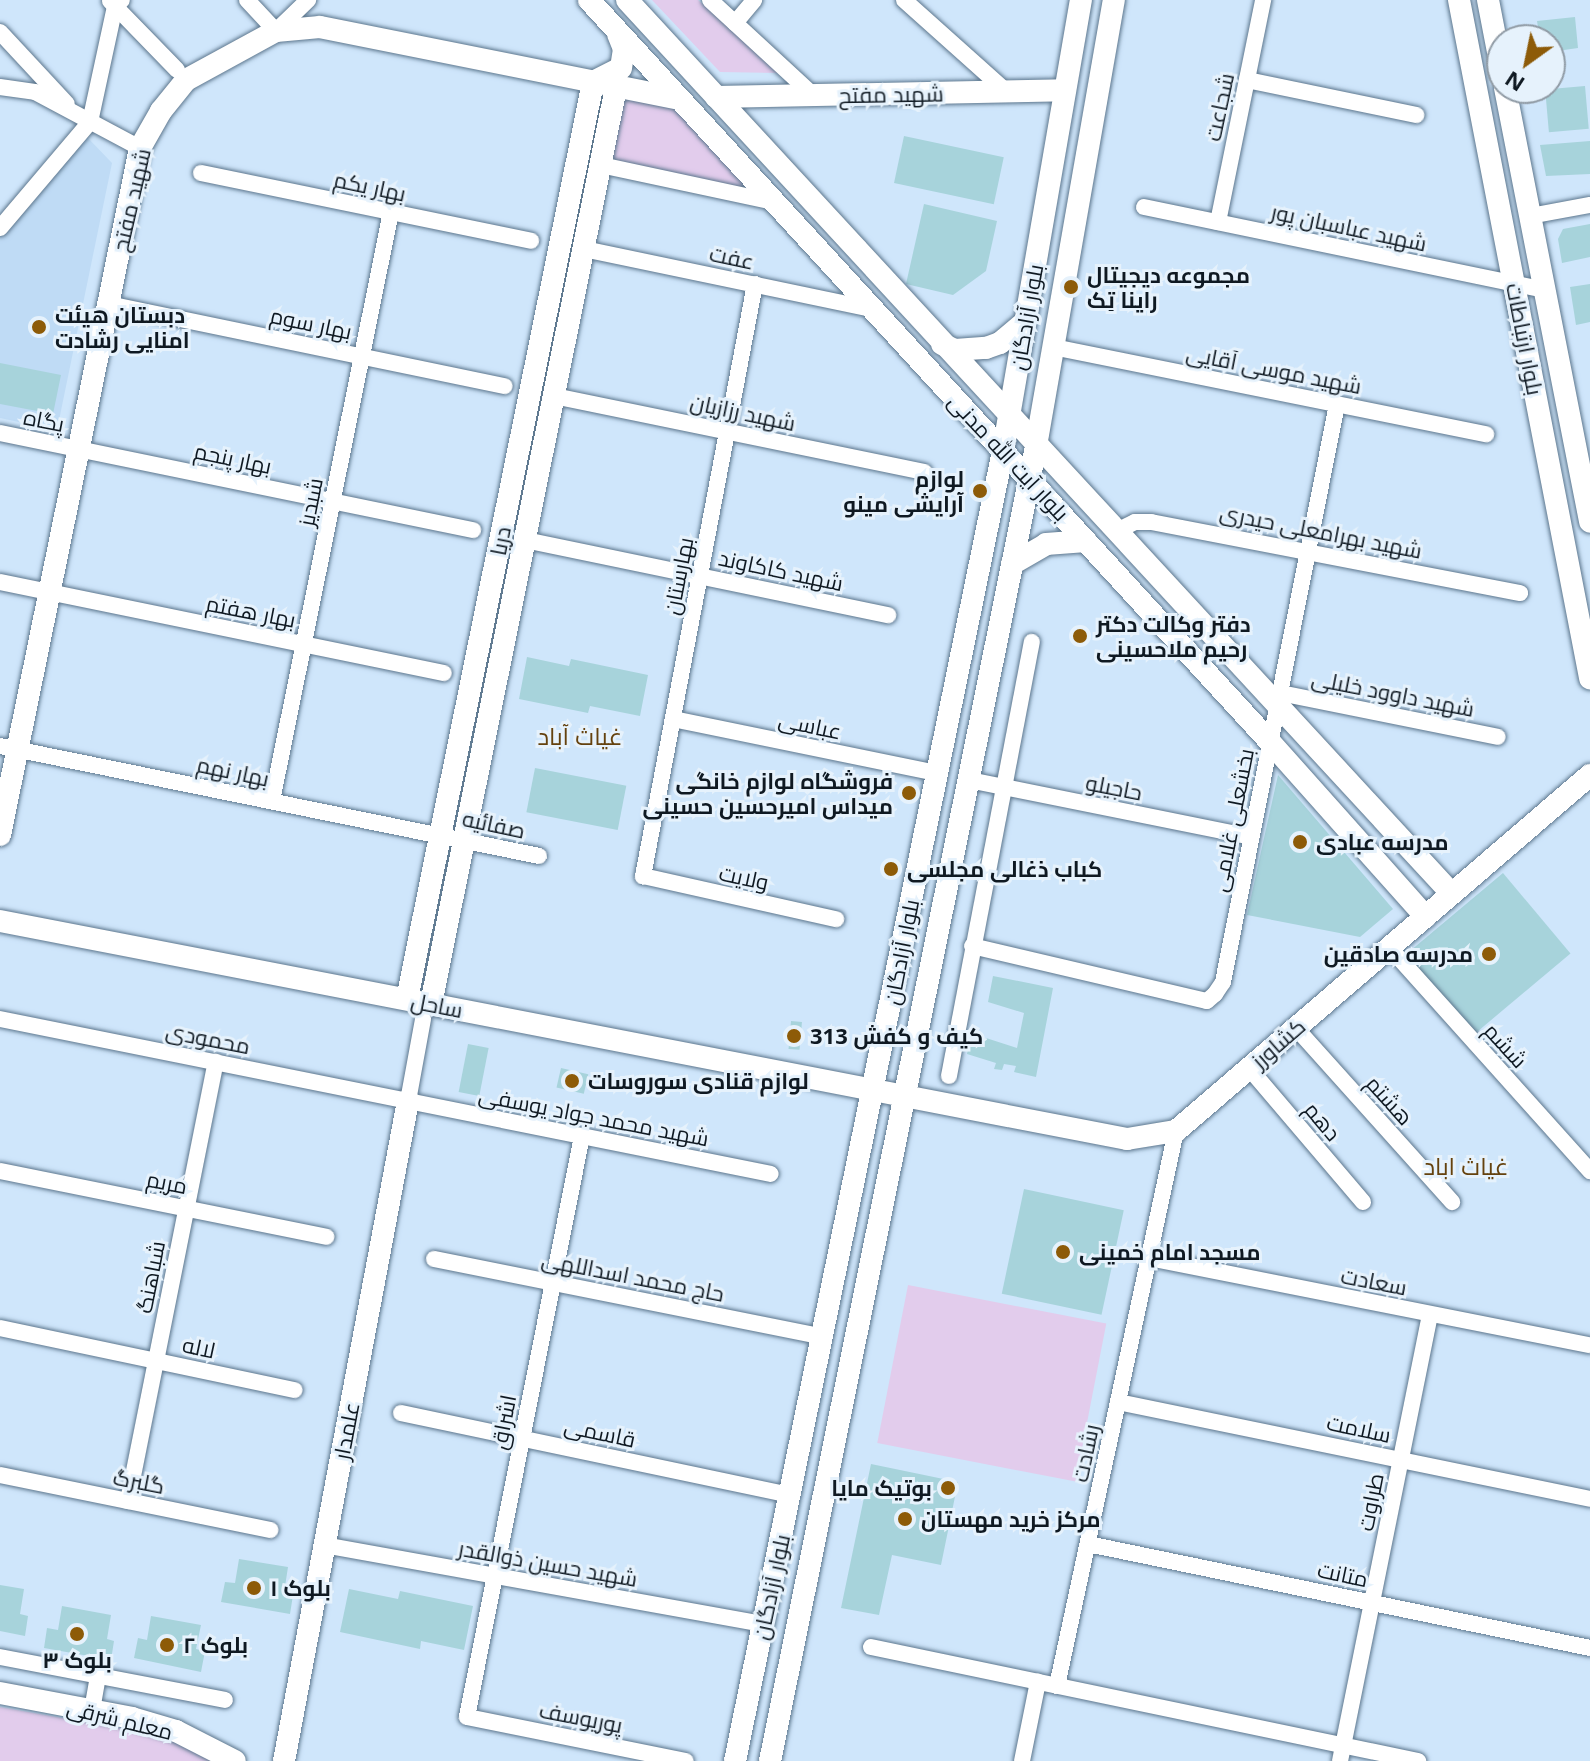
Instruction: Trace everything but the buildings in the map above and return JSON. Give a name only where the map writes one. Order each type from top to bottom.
[{"type":"street","points":[[247,0],[276,31],[308,0]]},
{"type":"street","name":"بلوار آیت الله مدنی","points":[[589,0],[1270,742],[1426,917]]},
{"type":"street","points":[[593,82],[621,68],[624,49],[612,25],[627,0]]},
{"type":"street","name":"بلوار آیت الله مدنی","points":[[627,0],[1115,532],[1278,701],[1452,894]]},
{"type":"street","points":[[710,0],[813,95]]},
{"type":"street","points":[[735,23],[754,0]]},
{"type":"street","points":[[904,0],[1007,92]]},
{"type":"street","name":"بلوار آزادگان","points":[[735,1761],[1003,451],[1081,0]]},
{"type":"street","name":"بلوار آزادگان","points":[[770,1761],[1036,446],[1114,0]]},
{"type":"street","name":"شجاعت","points":[[1218,222],[1263,0]]},
{"type":"street","name":"بلوار ارتباطات","points":[[1459,0],[1590,678]]},
{"type":"street","points":[[1488,0],[1493,24]]},
{"type":"street","points":[[115,2],[177,70]]},
{"type":"street","points":[[0,228],[83,118],[115,2]]},
{"type":"street","name":"شهید مفتح","points":[[0,835],[9,747],[49,592],[140,148],[161,111],[186,80],[276,31],[320,27],[679,99]]},
{"type":"street","points":[[0,32],[83,118]]},
{"type":"street","points":[[1247,80],[1416,115]]},
{"type":"street","name":"دریا","points":[[407,999],[593,82]]},
{"type":"street","points":[[0,87],[35,92],[140,148]]},
{"type":"street","name":"دریا","points":[[427,1011],[616,87]]},
{"type":"street","name":"شهید مفتح","points":[[716,97],[1065,90]]},
{"type":"street","name":"بلوار ارتباطات","points":[[1508,104],[1590,522]]},
{"type":"street","points":[[601,165],[774,202]]},
{"type":"street","name":"بهار یکم","points":[[201,173],[531,241]]},
{"type":"street","points":[[1530,216],[1590,205]]},
{"type":"street","name":"شهید عباسبان پور","points":[[1144,207],[1544,290]]},
{"type":"street","name":"شبدیز","points":[[272,801],[391,212]]},
{"type":"street","name":"عفت","points":[[584,249],[872,309]]},
{"type":"street","name":"بهارستان","points":[[643,876],[755,284]]},
{"type":"street","name":"بهار سوم","points":[[108,304],[505,386]]},
{"type":"street","points":[[942,344],[955,350],[986,348],[1000,343],[1025,322]]},
{"type":"street","name":"شهید موسی آقایی","points":[[1053,347],[1486,434]]},
{"type":"street","points":[[530,391],[554,396]]},
{"type":"street","name":"شهید رزازیان","points":[[554,396],[924,472]]},
{"type":"street","name":"بخشعلی غلامی","points":[[972,946],[1207,1001],[1223,982],[1337,404]]},
{"type":"street","name":"پگاه","points":[[0,433],[79,449]]},
{"type":"street","name":"بهار پنجم","points":[[79,449],[473,530]]},
{"type":"street","name":"شهید بهرامعلی حیدری","points":[[1115,532],[1141,521],[1308,550],[1520,593]]},
{"type":"street","name":"شهید کاکاوند","points":[[525,540],[888,615]]},
{"type":"street","points":[[1012,564],[1046,544],[1086,541]]},
{"type":"street","name":"بهار هفتم","points":[[0,582],[444,673]]},
{"type":"street","points":[[949,1076],[1032,642]]},
{"type":"street","points":[[472,678],[496,683]]},
{"type":"street","name":"شهید داوود خلیلی","points":[[1278,701],[1498,737]]},
{"type":"street","name":"عباسی","points":[[673,719],[937,773]]},
{"type":"street","name":"بهار نهم","points":[[9,747],[440,836]]},
{"type":"street","name":"کشاورز","points":[[1176,1131],[1590,775]]},
{"type":"street","name":"حاجیلو","points":[[969,780],[1251,837]]},
{"type":"street","name":"صفائیه","points":[[440,836],[539,856]]},
{"type":"street","name":"ولایت","points":[[643,876],[836,919]]},
{"type":"street","name":"ساحل","points":[[0,921],[407,999],[427,1011],[905,1095]]},
{"type":"street","name":"ششم","points":[[1390,948],[1590,1171]]},
{"type":"street","points":[[408,1101],[427,1011]]},
{"type":"street","name":"محمودی","points":[[0,1019],[408,1101]]},
{"type":"street","name":"هشتم","points":[[1296,1028],[1452,1202]]},
{"type":"street","name":"شباهنگ","points":[[128,1501],[216,1062]]},
{"type":"street","name":"دهم","points":[[1249,1068],[1363,1202]]},
{"type":"street","points":[[905,1095],[1127,1139],[1176,1131]]},
{"type":"street","name":"شهید محمد جواد یوسفی","points":[[408,1101],[771,1174]]},
{"type":"street","name":"علمدار","points":[[284,1761],[408,1101]]},
{"type":"street","name":"رشادت","points":[[1057,1686],[1176,1131]]},
{"type":"street","name":"اشراق","points":[[467,1717],[582,1136]]},
{"type":"street","name":"مریم","points":[[0,1171],[326,1237]]},
{"type":"street","name":"سعادت","points":[[1149,1258],[1590,1345]]},
{"type":"street","name":"حاج محمد اسداللهی","points":[[434,1259],[823,1337]]},
{"type":"street","name":"طراوت","points":[[1342,1753],[1430,1315]]},
{"type":"street","name":"لاله","points":[[0,1328],[295,1390]]},
{"type":"street","name":"سلامت","points":[[1118,1402],[1590,1499]]},
{"type":"street","name":"قاسمی","points":[[401,1413],[790,1495]]},
{"type":"street","name":"گلبرگ","points":[[0,1475],[270,1530]]},
{"type":"street","name":"متانت","points":[[1088,1544],[1590,1648]]},
{"type":"street","name":"شهید حسین ذوالقدر","points":[[324,1545],[764,1624]]},
{"type":"street","points":[[871,1647],[1057,1686],[1342,1753],[1418,1761]]},
{"type":"street","points":[[0,1657],[225,1700]]},
{"type":"street","points":[[92,1710],[98,1676]]},
{"type":"street","points":[[1022,1761],[1038,1682]]},
{"type":"street","name":"معلم شرقی","points":[[0,1693],[92,1710],[176,1731],[235,1761]]},
{"type":"street","name":"پوریوسف","points":[[467,1717],[686,1761]]},
{"type":"shaded area","points":[[652,0],[698,0],[783,73],[720,72]]},
{"type":"shaded area","points":[[616,87],[679,99],[774,202],[601,165]]},
{"type":"shaded area","name":"دبستان هیئت امنایی رشادت","points":[[87,137],[112,163],[57,430],[0,418],[0,237]]},
{"type":"shaded area","points":[[908,1285],[1106,1324],[1076,1482],[877,1443]]},
{"type":"shaded area","points":[[0,1707],[137,1731],[176,1743],[212,1761],[0,1761]]},
{"type":"place","name":"مجموعه دیجیتال راینا تِک","points":[[1071,287]]},
{"type":"place","name":"دبستان هیئت امنایی رشادت","points":[[39,327]]},
{"type":"place","name":"لوازم آرایشی مینو","points":[[980,491]]},
{"type":"place","name":"دفتر وکالت دکتر رحیم ملاحسینی","points":[[1080,636]]},
{"type":"place","name":"فروشگاه لوازم خانگی میداس امیرحسین حسینی","points":[[909,793]]},
{"type":"place","name":"مدرسه عبادی","points":[[1300,842]]},
{"type":"place","name":"کباب ذغالی مجلسی","points":[[891,869]]},
{"type":"place","name":"مدرسه صادقین","points":[[1489,954]]},
{"type":"place","name":"کیف و کفش 313","points":[[794,1036]]},
{"type":"place","name":"لوازم قنادی سوروسات","points":[[572,1081]]},
{"type":"place","name":"مسجد امام خمینی","points":[[1063,1252]]},
{"type":"place","name":"بوتیک مایا","points":[[948,1488]]},
{"type":"place","name":"مرکز خرید مهستان","points":[[905,1519]]},
{"type":"place","name":"بلوک ۱","points":[[254,1588]]},
{"type":"place","name":"بلوک ۳","points":[[77,1634]]},
{"type":"place","name":"بلوک ۲","points":[[167,1645]]},
{"type":"district","name":"غیاث آباد","points":[[580,736]]},
{"type":"district","name":"غیاث اباد","points":[[1466,1166]]}]
